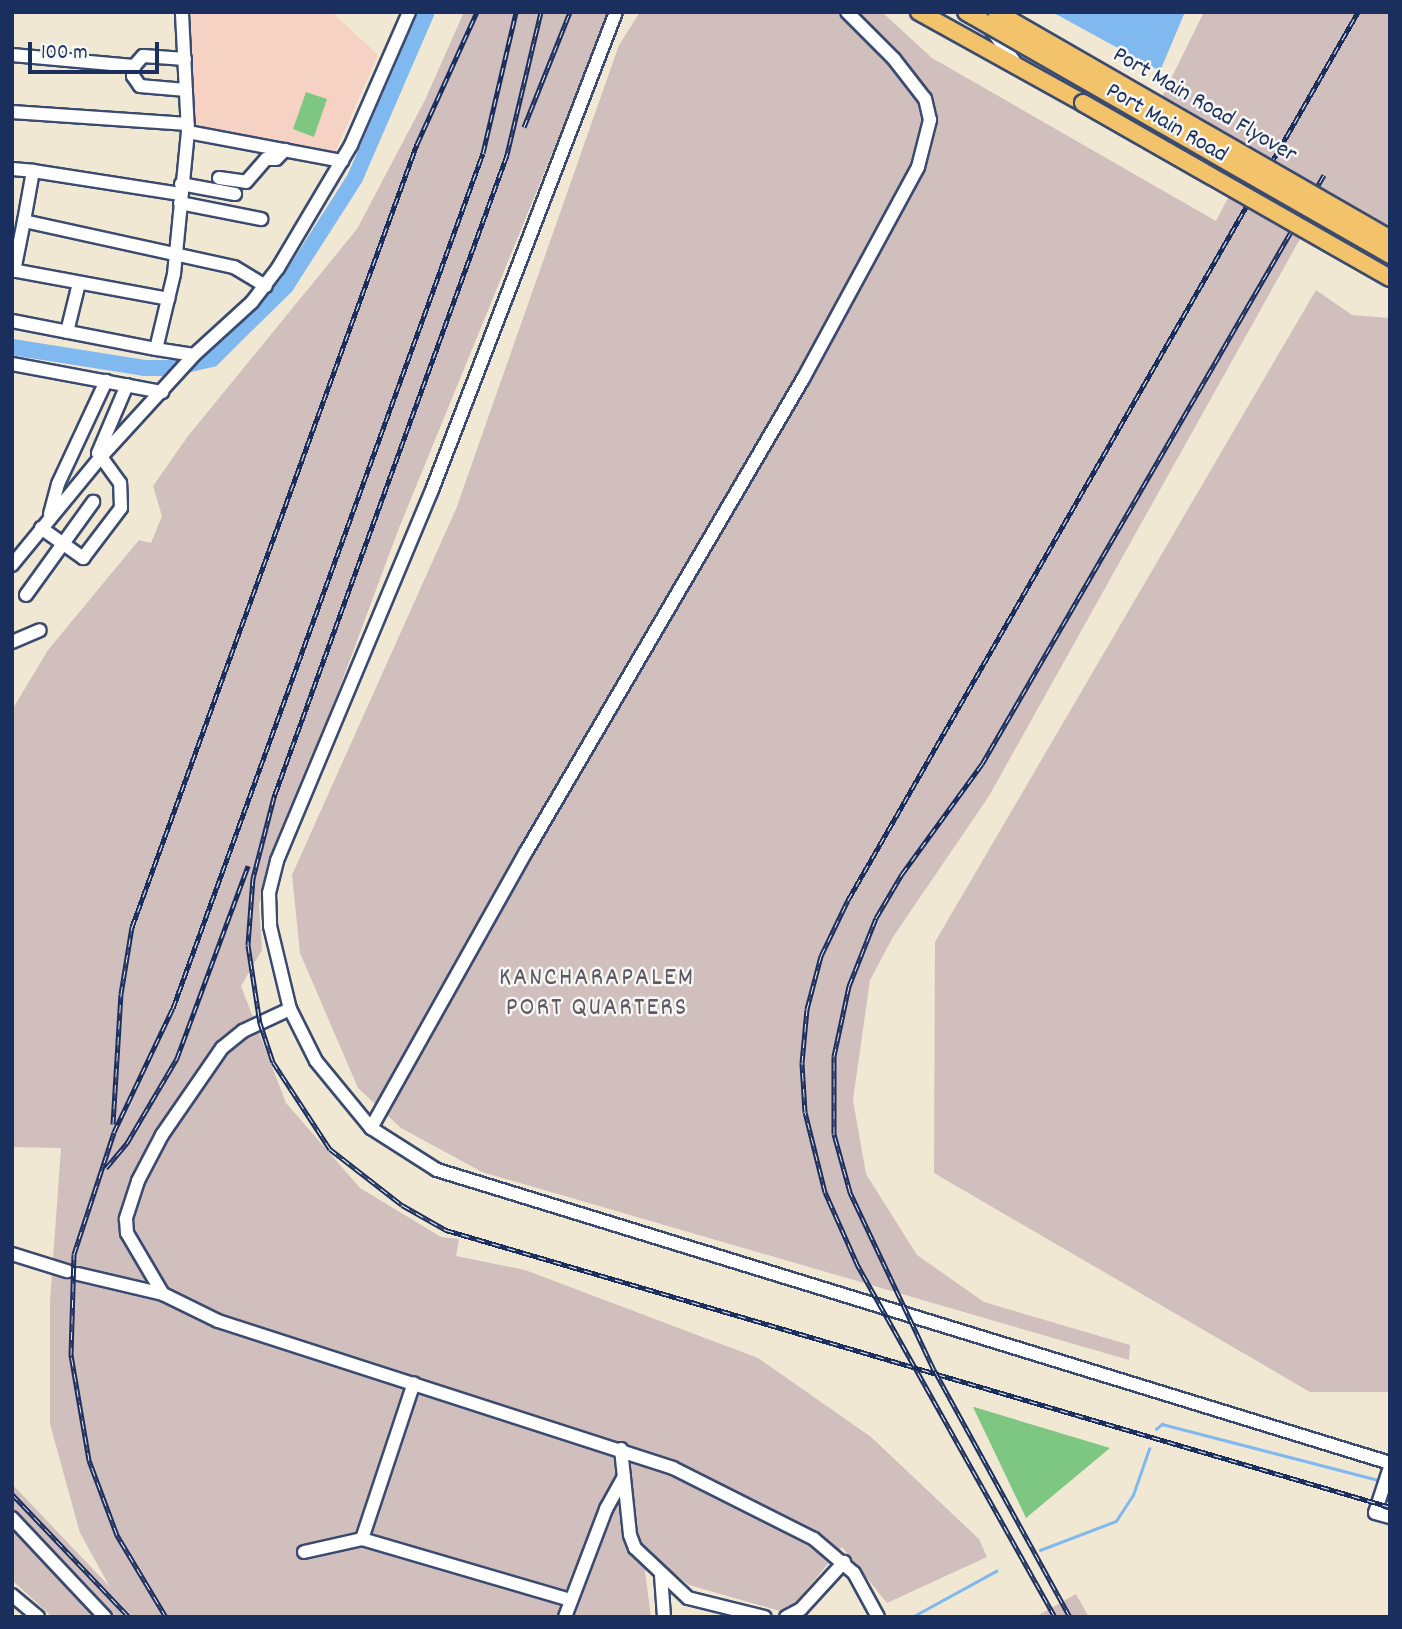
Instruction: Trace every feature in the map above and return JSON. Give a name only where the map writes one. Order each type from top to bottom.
[{"type":"main road","name":"Port Main Road Flyover","points":[[966,12],[1390,255]]},
{"type":"main road","name":"Port Main Road Flyover","points":[[996,12],[1390,239]]},
{"type":"main road","name":"Port Main Road","points":[[925,16],[1390,278]]},
{"type":"street","points":[[156,349],[177,253],[180,194],[188,128],[182,12]]},
{"type":"street","points":[[12,565],[100,458],[174,382],[192,358],[265,286],[342,161],[409,12]]},
{"type":"street","points":[[616,12],[432,490],[277,861],[268,911],[289,1009],[334,1088],[371,1128],[413,1159],[503,1194],[1387,1473],[1375,1513],[1390,1517]]},
{"type":"street","points":[[371,1128],[526,852],[803,379],[918,167],[930,120],[925,99],[894,59],[847,12]]},
{"type":"street","points":[[980,12],[999,43],[1026,73]]},
{"type":"street","points":[[12,55],[134,66]]},
{"type":"street","points":[[134,66],[144,56],[185,59]]},
{"type":"street","points":[[134,66],[140,86],[186,90]]},
{"type":"street","points":[[12,112],[188,128],[342,161]]},
{"type":"street","points":[[219,178],[246,182],[265,159],[276,159],[285,150]]},
{"type":"street","points":[[12,169],[180,194],[261,219]]},
{"type":"street","points":[[33,171],[13,270],[168,299]]},
{"type":"street","points":[[180,194],[235,194]]},
{"type":"street","points":[[24,221],[234,267],[265,286]]},
{"type":"street","points":[[68,332],[79,283]]},
{"type":"street","points":[[12,321],[192,358]]},
{"type":"street","points":[[12,364],[162,392]]},
{"type":"street","points":[[45,523],[58,484],[106,381]]},
{"type":"street","points":[[45,523],[65,545],[83,558],[123,502],[120,482],[100,458],[103,437],[127,385]]},
{"type":"street","points":[[62,502],[80,517]]},
{"type":"street","points":[[26,595],[65,545],[80,517],[93,502]]},
{"type":"street","points":[[12,642],[40,630]]},
{"type":"street","points":[[163,1294],[127,1233],[126,1219],[138,1181],[162,1135],[222,1048],[243,1031],[289,1009]]},
{"type":"street","points":[[12,1254],[72,1273],[163,1294],[218,1321],[621,1449],[768,1513],[844,1562],[873,1615]]},
{"type":"street","points":[[362,1539],[414,1383]]},
{"type":"street","points":[[621,1449],[632,1542],[661,1575],[688,1598],[765,1617]]},
{"type":"street","points":[[565,1617],[606,1509],[624,1476]]},
{"type":"street","points":[[12,1518],[105,1617]]},
{"type":"street","points":[[304,1552],[362,1539],[571,1600]]},
{"type":"street","points":[[786,1617],[801,1609],[844,1562]]},
{"type":"street","points":[[661,1575],[664,1617]]},
{"type":"street","points":[[12,1595],[21,1612],[38,1617]]},
{"type":"shaded area","points":[[188,12],[332,12],[378,55],[333,157],[194,129]]},
{"type":"shaded area","points":[[464,12],[610,12],[399,528],[259,904],[262,950],[241,986],[286,1103],[360,1188],[441,1237],[459,1239],[456,1256],[525,1270],[758,1358],[871,1437],[979,1539],[987,1557],[887,1603],[842,1547],[787,1613],[689,1585],[659,1563],[645,1571],[651,1617],[52,1617],[12,1580],[12,1484],[110,1587],[80,1533],[50,1424],[50,1301],[61,1148],[12,1147],[12,710],[48,650],[139,540],[151,543],[162,516],[153,486],[188,436],[357,229],[425,100]]},
{"type":"shaded area","points":[[640,12],[882,12],[932,58],[1216,221],[1253,150],[1161,99],[1204,12],[1390,12],[1390,290],[1300,239],[989,796],[893,937],[870,980],[853,1100],[866,1174],[917,1255],[984,1302],[1130,1345],[1129,1360],[482,1172],[401,1128],[358,1088],[300,953],[292,875],[456,509],[619,45]]},
{"type":"shaded area","points":[[1316,290],[1352,315],[1390,318],[1390,1392],[1310,1392],[934,1173],[935,942]]},
{"type":"shaded area","points":[[1076,1594],[1089,1617],[1035,1617]]},
{"type":"green space","points":[[306,92],[327,99],[314,137],[293,129]]},
{"type":"green space","points":[[974,1407],[1110,1448],[1026,1518]]},
{"type":"water","points":[[1052,12],[1185,12],[1160,71]]},
{"type":"waterway","points":[[12,347],[144,368],[173,368],[212,359],[286,286],[355,178],[427,12]]},
{"type":"waterway","points":[[1156,1429],[1162,1424],[1382,1481]]},
{"type":"waterway","points":[[1040,1550],[1116,1521],[1133,1495],[1149,1449]]},
{"type":"waterway","points":[[912,1617],[996,1571]]},
{"type":"railway","points":[[113,1124],[121,994],[132,927],[417,144],[477,12]]},
{"type":"railway","points":[[166,1617],[117,1535],[89,1460],[71,1355],[74,1254],[114,1132],[173,1008],[483,153],[516,12]]},
{"type":"railway","points":[[541,12],[507,155],[274,797],[253,878],[248,945],[260,1023],[273,1062],[330,1149],[402,1205],[446,1230],[1390,1507]]},
{"type":"railway","points":[[524,127],[570,12]]},
{"type":"railway","points":[[1055,1617],[858,1266],[825,1192],[805,1112],[802,1063],[807,1009],[821,956],[848,900],[1358,12]]},
{"type":"railway","points":[[1070,1617],[934,1370],[850,1192],[834,1134],[834,1056],[849,986],[876,918],[902,874],[982,764],[1324,175]]},
{"type":"railway","points":[[106,1168],[127,1143],[177,1058],[248,866]]},
{"type":"railway","points":[[12,1494],[129,1617]]},
{"type":"district","name":"KANCHARAPALEM PORT QUARTERS","points":[[597,994]]}]
